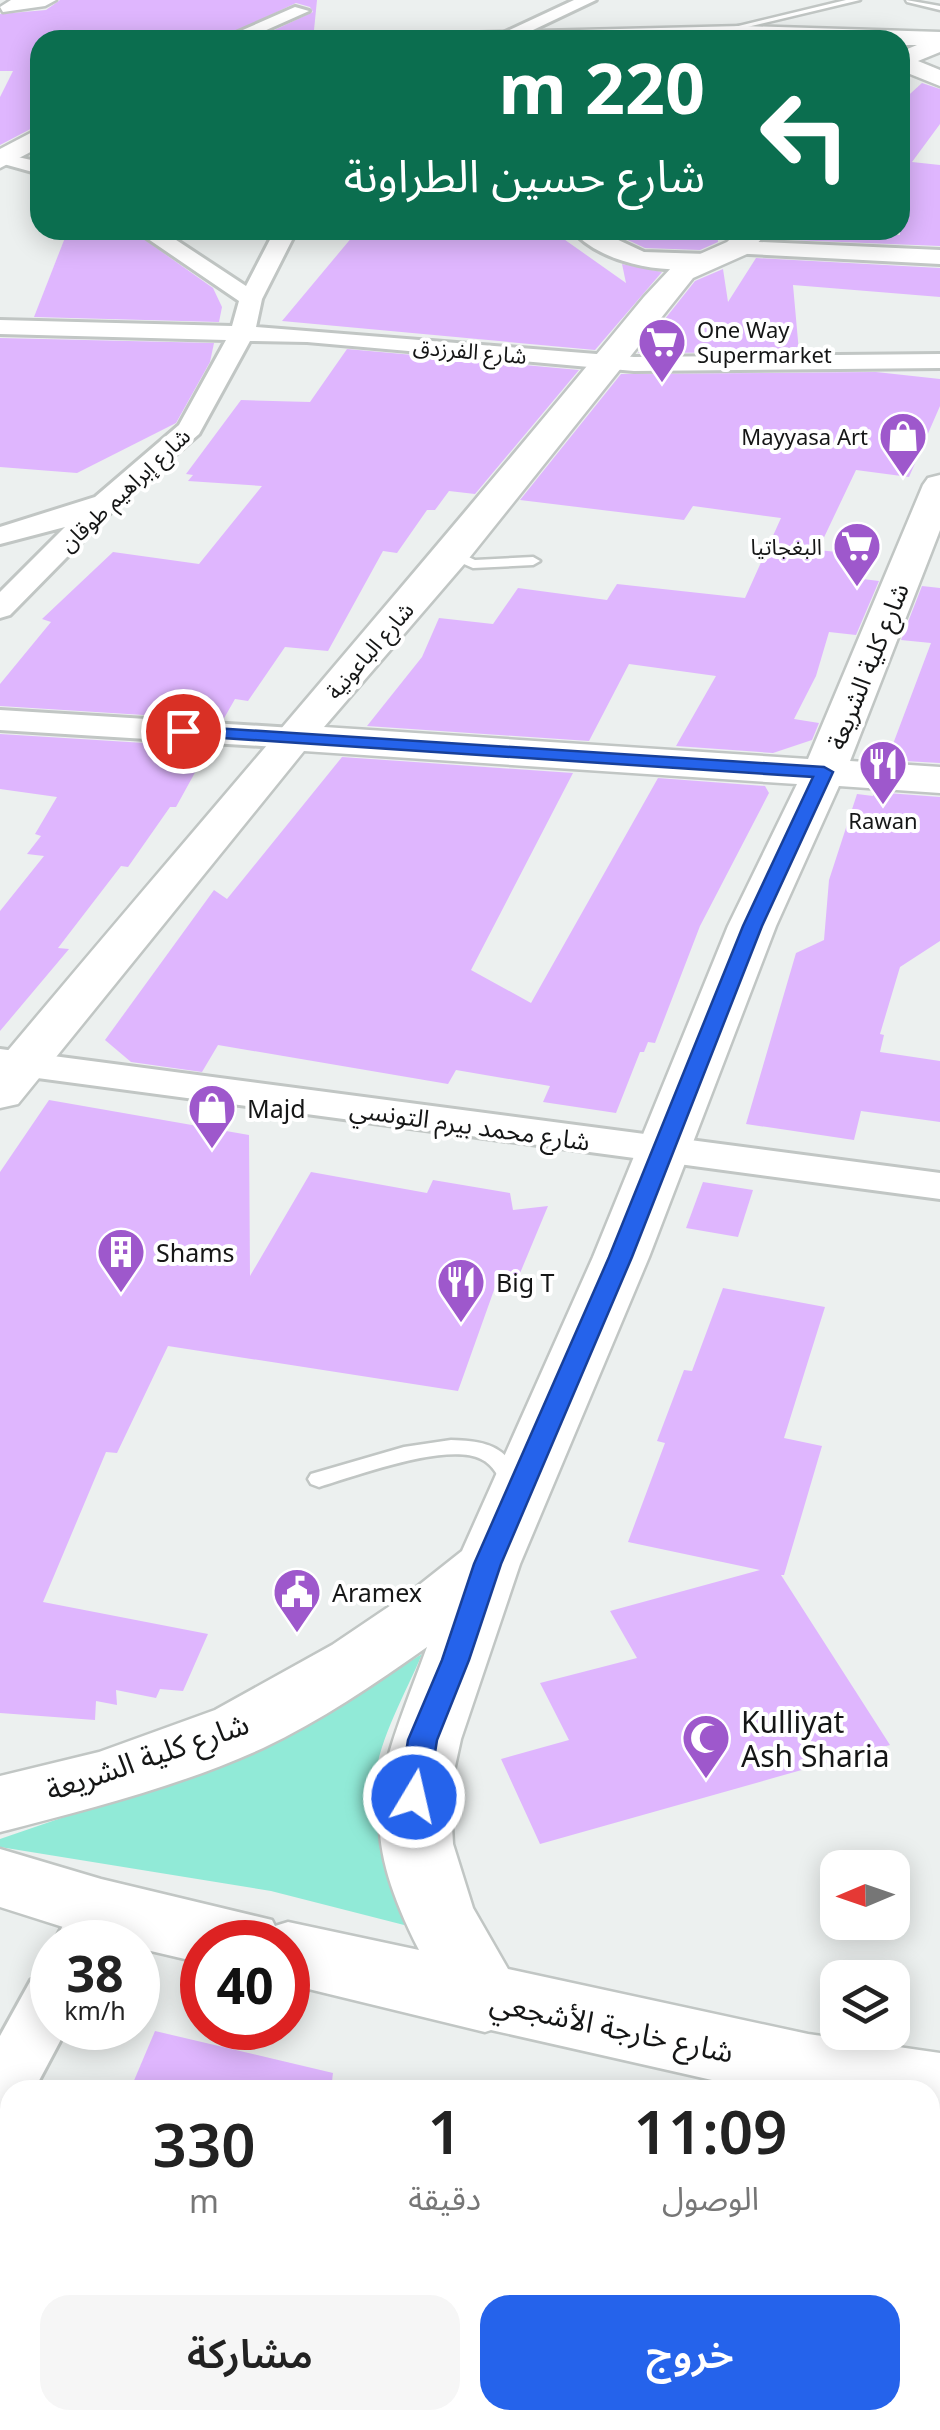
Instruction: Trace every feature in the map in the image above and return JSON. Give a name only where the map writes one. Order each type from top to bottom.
[{"type":"street","points":[[12,6],[45,0]]},
{"type":"street","points":[[519,30],[588,0]]},
{"type":"street","points":[[254,30],[301,11]]},
{"type":"street","points":[[910,40],[940,42]]},
{"type":"street","points":[[913,69],[940,42]]},
{"type":"street","points":[[2,159],[30,142]]},
{"type":"street","points":[[2,159],[30,166]]},
{"type":"street","points":[[161,240],[251,300]]},
{"type":"street","name":"شارع إبراهيم طوقان","points":[[0,609],[110,497],[190,428],[243,331],[251,300],[281,240]]},
{"type":"street","points":[[602,240],[633,257],[670,263],[733,246],[940,257]]},
{"type":"street","name":"شارع الباعونية","points":[[8,1073],[453,554],[605,362],[683,272],[733,246]]},
{"type":"street","name":"شارع الفرزدق","points":[[0,327],[243,331],[605,362],[940,361]]},
{"type":"street","name":"شارع كلية الشريعة","points":[[486,2000],[445,1928],[428,1889],[414,1835],[414,1797],[422,1740],[456,1660],[488,1564],[621,1257],[752,926],[824,772],[940,485]]},
{"type":"street","points":[[0,536],[66,518],[110,497]]},
{"type":"street","points":[[0,720],[940,780]]},
{"type":"street","name":"شارع محمد بيرم التونسي","points":[[8,1073],[940,1186]]},
{"type":"street","name":"شارع كلية الشريعة","points":[[0,1804],[108,1776],[238,1729],[356,1663],[432,1610],[488,1564]]},
{"type":"street","points":[[0,1878],[80,1920]]},
{"type":"street","name":"شارع خارجة الأشجعي","points":[[310,1958],[808,2068],[891,2080]]},
{"type":"street","points":[[8,2080],[30,2039]]},
{"type":"lane","points":[[729,30],[856,0]]},
{"type":"lane","points":[[910,0],[940,8]]},
{"type":"lane","points":[[453,554],[473,564],[533,561]]},
{"type":"lane","points":[[319,1478],[421,1452],[465,1448],[495,1457],[507,1471],[518,1495]]},
{"type":"green space","points":[[422,1654],[387,1732],[375,1780],[380,1835],[408,1926],[271,1891],[0,1847],[0,1839],[271,1746]]},
{"type":"building","points":[[60,0],[317,0],[314,30],[274,30],[313,12],[310,7],[296,3],[238,30],[30,30],[30,129],[0,145],[0,97],[13,71],[0,71],[0,14],[46,10]]},
{"type":"building","points":[[922,83],[940,89],[940,124],[912,162],[940,165],[940,246],[793,240],[910,240],[910,94]]},
{"type":"building","points":[[64,240],[145,240],[213,288],[222,307],[219,322],[34,317]]},
{"type":"building","points":[[350,240],[565,240],[626,283],[622,264],[662,272],[595,350],[282,321]]},
{"type":"building","points":[[628,240],[718,240],[700,250],[645,248]]},
{"type":"building","points":[[756,258],[940,268],[940,297],[793,285],[799,352],[638,353],[695,281],[723,269],[728,302]]},
{"type":"building","points":[[0,338],[214,343],[210,362],[176,423],[77,473],[0,467]]},
{"type":"building","points":[[347,349],[579,370],[475,494],[449,491],[435,510],[427,510],[397,553],[383,551],[328,651],[285,647],[248,701],[235,699],[223,720],[0,706],[0,684],[51,622],[42,619],[113,552],[199,564],[262,486],[188,481],[193,475],[186,474],[241,400],[310,402]]},
{"type":"building","points":[[876,372],[940,379],[940,406],[909,477],[856,470],[818,550],[876,556],[863,579],[879,581],[856,635],[829,632],[816,676],[794,719],[819,723],[812,740],[773,753],[676,746],[716,676],[629,664],[589,741],[367,726],[422,657],[439,618],[493,624],[518,588],[607,600],[617,584],[745,598],[781,518],[693,506],[684,520],[520,500],[621,374]]},
{"type":"building","points":[[922,586],[940,588],[940,763],[887,760],[931,643],[901,640]]},
{"type":"building","points":[[0,734],[209,747],[176,807],[170,807],[128,867],[121,866],[58,948],[69,949],[0,1031],[0,911],[44,856],[27,854],[41,836],[35,834],[57,797],[0,789]]},
{"type":"building","points":[[342,757],[573,773],[471,970],[531,1003],[658,778],[765,786],[769,793],[700,926],[655,1043],[648,1042],[644,1052],[640,1052],[616,1113],[543,1102],[550,1086],[456,1070],[448,1084],[218,1045],[202,1072],[131,1062],[105,1040],[214,890],[227,899]]},
{"type":"building","points":[[874,792],[940,797],[940,941],[900,967],[880,1034],[884,1035],[880,1052],[940,1061],[940,1122],[861,1111],[854,1140],[746,1124],[796,953],[824,940],[829,880],[857,794],[873,796]]},
{"type":"building","points":[[49,1100],[249,1135],[250,1276],[311,1172],[427,1193],[433,1180],[510,1193],[513,1210],[548,1206],[518,1278],[499,1276],[458,1391],[168,1346],[117,1453],[106,1452],[43,1602],[208,1634],[183,1691],[160,1689],[156,1698],[116,1690],[117,1705],[96,1701],[95,1720],[0,1713],[0,1172]]},
{"type":"building","points":[[703,1182],[753,1190],[738,1237],[686,1228]]},
{"type":"building","points":[[723,1288],[825,1307],[784,1438],[822,1446],[781,1575],[890,1745],[540,1844],[501,1759],[569,1740],[540,1683],[637,1658],[610,1611],[760,1570],[628,1542],[665,1443],[657,1441],[684,1370],[692,1371]]},
{"type":"building","points":[[160,2032],[180,2037],[180,2050],[236,2050],[333,2073],[332,2080],[134,2080],[147,2050],[160,2050]]},
{"type":"place","name":"One Way Supermarket","points":[[662,384]]},
{"type":"place","name":"Mayyasa Art","points":[[903,478]]},
{"type":"place","name":"البغجاتيا","points":[[857,588]]},
{"type":"place","name":"Rawan","points":[[883,806]]},
{"type":"place","name":"Majd","points":[[212,1150]]},
{"type":"place","name":"Shams","points":[[121,1294]]},
{"type":"place","name":"Big T","points":[[461,1324]]},
{"type":"place","name":"Aramex","points":[[297,1634]]},
{"type":"place","name":"Kulliyat Ash Sharia","points":[[706,1780]]},
{"type":"route","points":[[183,731],[824,772],[752,926],[621,1257],[488,1564],[456,1660],[422,1740],[414,1797]]}]
